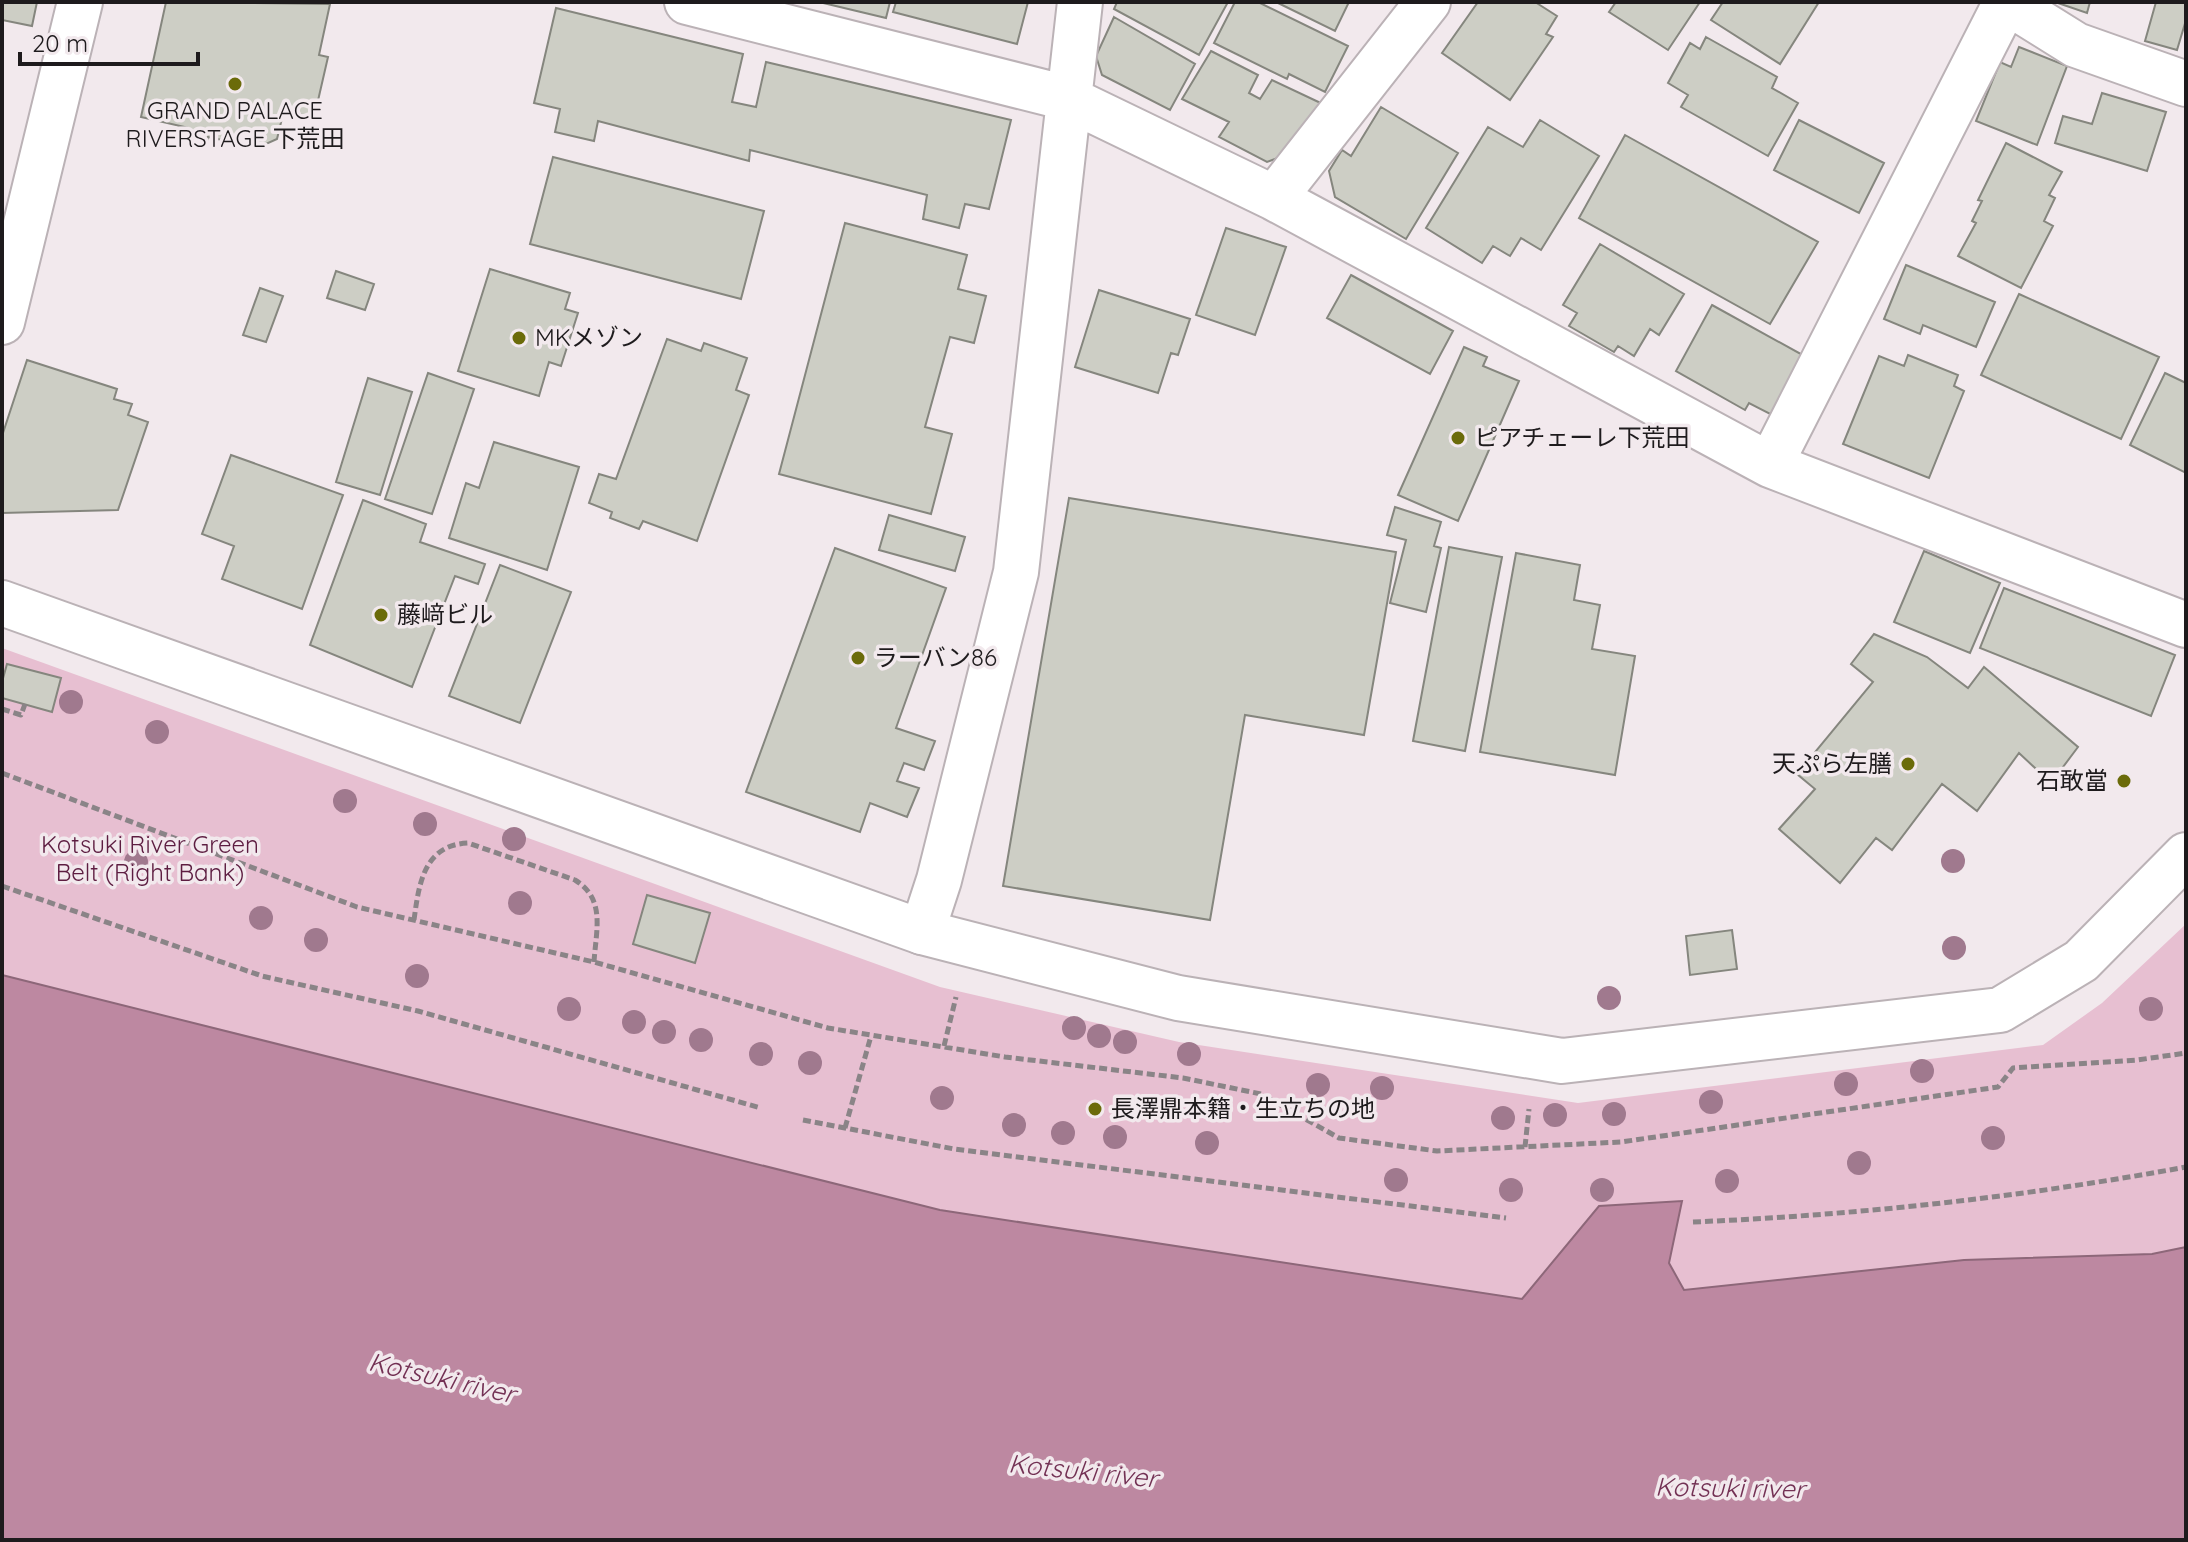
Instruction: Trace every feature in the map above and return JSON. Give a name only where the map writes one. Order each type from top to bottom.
[{"type":"street","points":[[2,322],[80,2]]},
{"type":"street","points":[[687,2],[1067,98],[1274,198],[1770,465],[2186,625]]},
{"type":"street","points":[[922,932],[939,880],[1016,572],[1080,2]]},
{"type":"street","points":[[1274,198],[1428,2]]},
{"type":"street","points":[[1770,465],[2006,2],[2076,45],[2186,84]]},
{"type":"street","points":[[2,603],[922,932],[1178,998],[1562,1061],[2000,1010],[2081,961],[2186,855]]},
{"type":"path","points":[[2,709],[21,715],[25,704]]},
{"type":"path","points":[[414,920],[419,887],[434,854],[451,844],[468,843],[586,886],[595,898],[597,910],[594,962]]},
{"type":"path","points":[[2,886],[262,976],[418,1011],[761,1108]]},
{"type":"path","points":[[944,1046],[957,991]]},
{"type":"path","points":[[845,1128],[871,1036]]},
{"type":"path","points":[[1525,1147],[1530,1096]]},
{"type":"path","points":[[803,1120],[954,1149],[1506,1218]]},
{"type":"path","points":[[1693,1222],[1818,1217],[2081,1187],[2186,1167]]},
{"type":"green space","name":"Kotsuki River Green Belt (Right Bank)","points":[[2,648],[940,987],[1179,1042],[1578,1103],[2043,1045],[2102,1003],[2186,924],[2186,1247],[2152,1254],[1964,1260],[1683,1290],[1669,1263],[1681,1202],[1599,1206],[1522,1299],[940,1210],[2,975]]},
{"type":"water","name":"Kotsuki river","points":[[2,975],[940,1210],[1522,1299],[1599,1206],[1682,1201],[1669,1263],[1684,1290],[1964,1260],[2152,1254],[2186,1247],[2186,1540],[2,1540]]},
{"type":"building","points":[[2,2],[37,2],[32,26],[2,20]]},
{"type":"building","name":"GRAND PALACE RIVERSTAGE 下荒田","points":[[166,2],[330,4],[319,55],[328,57],[314,118],[284,110],[277,139],[266,144],[238,137],[236,143],[208,137],[207,142],[187,139],[189,128],[141,117]]},
{"type":"building","points":[[819,2],[890,2],[886,18]]},
{"type":"building","points":[[896,2],[1028,2],[1017,44],[893,12]]},
{"type":"building","points":[[1117,2],[1228,2],[1199,55],[1114,9]]},
{"type":"building","points":[[1235,2],[1258,2],[1348,46],[1325,92],[1289,74],[1287,79],[1214,43]]},
{"type":"building","points":[[1276,2],[1349,2],[1335,31]]},
{"type":"building","points":[[1478,2],[1535,2],[1557,16],[1546,34],[1553,37],[1510,100],[1442,53]]},
{"type":"building","points":[[1616,2],[1700,2],[1668,50],[1609,12]]},
{"type":"building","points":[[1723,2],[1819,2],[1780,64],[1711,20]]},
{"type":"building","points":[[2055,2],[2090,2],[2087,13]]},
{"type":"building","points":[[2156,2],[2186,2],[2186,20],[2177,50],[2145,41]]},
{"type":"building","points":[[556,8],[743,54],[732,102],[756,107],[766,62],[1011,120],[989,209],[965,204],[959,228],[923,219],[927,195],[750,150],[749,161],[598,121],[594,141],[555,132],[560,109],[534,103]]},
{"type":"building","points":[[1114,17],[1195,64],[1170,110],[1102,75],[1096,56]]},
{"type":"building","points":[[1706,37],[1777,77],[1772,88],[1798,103],[1768,156],[1681,107],[1688,95],[1668,83],[1690,43],[1700,49]]},
{"type":"building","points":[[2019,47],[2067,66],[2037,145],[1976,121],[2000,62],[2011,67]]},
{"type":"building","points":[[1211,51],[1258,75],[1249,93],[1260,99],[1272,80],[1327,106],[1296,151],[1267,162],[1219,137],[1229,122],[1182,99]]},
{"type":"building","points":[[2102,93],[2166,112],[2147,171],[2055,143],[2063,116],[2092,124]]},
{"type":"building","points":[[1381,107],[1458,153],[1406,239],[1335,197],[1329,171],[1342,150],[1351,156]]},
{"type":"building","points":[[1540,120],[1599,156],[1541,250],[1521,238],[1510,256],[1493,246],[1482,263],[1426,228],[1488,127],[1523,147]]},
{"type":"building","points":[[1799,120],[1884,163],[1859,213],[1774,170]]},
{"type":"building","points":[[1625,135],[1818,242],[1770,324],[1579,218]]},
{"type":"building","points":[[2006,143],[2062,172],[2049,195],[2055,198],[2044,221],[2053,226],[2021,288],[1958,256],[1976,223],[1972,221],[1982,201],[1978,200]]},
{"type":"building","points":[[553,157],[764,211],[741,299],[530,244]]},
{"type":"building","points":[[845,223],[967,255],[958,289],[986,296],[974,343],[950,337],[925,427],[952,434],[931,514],[779,474]]},
{"type":"building","points":[[1226,228],[1286,247],[1255,335],[1196,315]]},
{"type":"building","points":[[1600,244],[1684,294],[1659,335],[1650,329],[1634,356],[1618,346],[1614,352],[1569,326],[1577,313],[1563,305]]},
{"type":"building","points":[[1906,265],[1995,302],[1976,347],[1923,325],[1920,334],[1884,319]]},
{"type":"building","name":"MKメゾン","points":[[490,269],[570,293],[565,309],[578,313],[561,366],[549,362],[539,396],[458,371]]},
{"type":"building","points":[[336,271],[374,284],[365,310],[327,298]]},
{"type":"building","points":[[1351,275],[1453,331],[1430,374],[1327,318]]},
{"type":"building","points":[[260,288],[283,296],[266,342],[243,335]]},
{"type":"building","points":[[1099,290],[1190,319],[1178,355],[1171,353],[1158,393],[1075,367]]},
{"type":"building","points":[[2019,294],[2159,357],[2121,439],[1981,375]]},
{"type":"building","points":[[1712,305],[1808,358],[1776,417],[1749,403],[1745,410],[1676,371]]},
{"type":"building","points":[[667,339],[701,351],[704,343],[747,358],[736,390],[749,395],[697,541],[643,521],[639,529],[610,518],[612,512],[589,503],[599,474],[616,479]]},
{"type":"building","name":"ピアチェーレ下荒田","points":[[1464,347],[1487,357],[1483,366],[1519,381],[1458,521],[1398,495]]},
{"type":"building","points":[[1908,355],[1958,375],[1954,386],[1964,391],[1929,478],[1843,444],[1879,356],[1904,366]]},
{"type":"building","points":[[27,360],[117,389],[114,399],[132,404],[128,415],[148,422],[118,510],[2,513],[2,436]]},
{"type":"building","points":[[428,373],[474,389],[432,514],[385,499]]},
{"type":"building","points":[[2165,373],[2186,383],[2186,473],[2130,445]]},
{"type":"building","points":[[368,378],[412,392],[380,495],[336,482]]},
{"type":"building","points":[[494,442],[579,467],[547,570],[449,538],[466,483],[479,488]]},
{"type":"building","points":[[231,455],[343,495],[302,609],[222,579],[234,546],[202,534]]},
{"type":"building","points":[[1069,498],[1396,552],[1364,735],[1245,715],[1210,920],[1003,886]]},
{"type":"building","name":"藤﨑ビル","points":[[363,500],[426,524],[420,542],[485,564],[478,584],[455,576],[412,687],[310,645]]},
{"type":"building","points":[[1395,507],[1441,522],[1434,546],[1441,548],[1426,612],[1390,603],[1406,540],[1387,535]]},
{"type":"building","points":[[889,515],[965,537],[955,571],[879,550]]},
{"type":"building","points":[[1449,547],[1502,557],[1465,751],[1413,741]]},
{"type":"building","name":"ラーバン86","points":[[835,548],[946,588],[896,728],[935,741],[924,770],[904,763],[897,781],[919,788],[907,817],[870,803],[860,832],[746,792]]},
{"type":"building","points":[[1924,551],[2000,583],[1970,653],[1894,622]]},
{"type":"building","points":[[1516,553],[1580,565],[1574,600],[1600,605],[1592,649],[1635,656],[1615,775],[1480,752]]},
{"type":"building","points":[[500,565],[571,592],[520,723],[449,696]]},
{"type":"building","points":[[2004,588],[2175,655],[2151,716],[1980,648]]},
{"type":"building","name":"天ぷら左膳","points":[[1874,634],[1927,657],[1968,688],[1984,667],[2078,747],[2051,783],[2019,753],[1977,811],[1942,784],[1892,850],[1876,838],[1840,883],[1779,829],[1815,789],[1797,774],[1873,682],[1851,664]]},
{"type":"building","points":[[7,664],[61,678],[52,712],[2,698]]},
{"type":"building","points":[[647,895],[710,913],[695,963],[633,944]]},
{"type":"building","points":[[1732,930],[1737,969],[1690,975],[1686,936]]},
{"type":"place","name":"GRAND PALACE RIVERSTAGE 下荒田","points":[[235,84]]},
{"type":"place","name":"MKメゾン","points":[[519,338]]},
{"type":"place","name":"ピアチェーレ下荒田","points":[[1458,438]]},
{"type":"place","name":"藤﨑ビル","points":[[381,615]]},
{"type":"place","name":"ラーバン86","points":[[858,658]]},
{"type":"place","name":"天ぷら左膳","points":[[1908,764]]},
{"type":"place","name":"石敢當","points":[[2124,781]]},
{"type":"place","name":"長澤鼎本籍・生立ちの地","points":[[1095,1109]]}]
